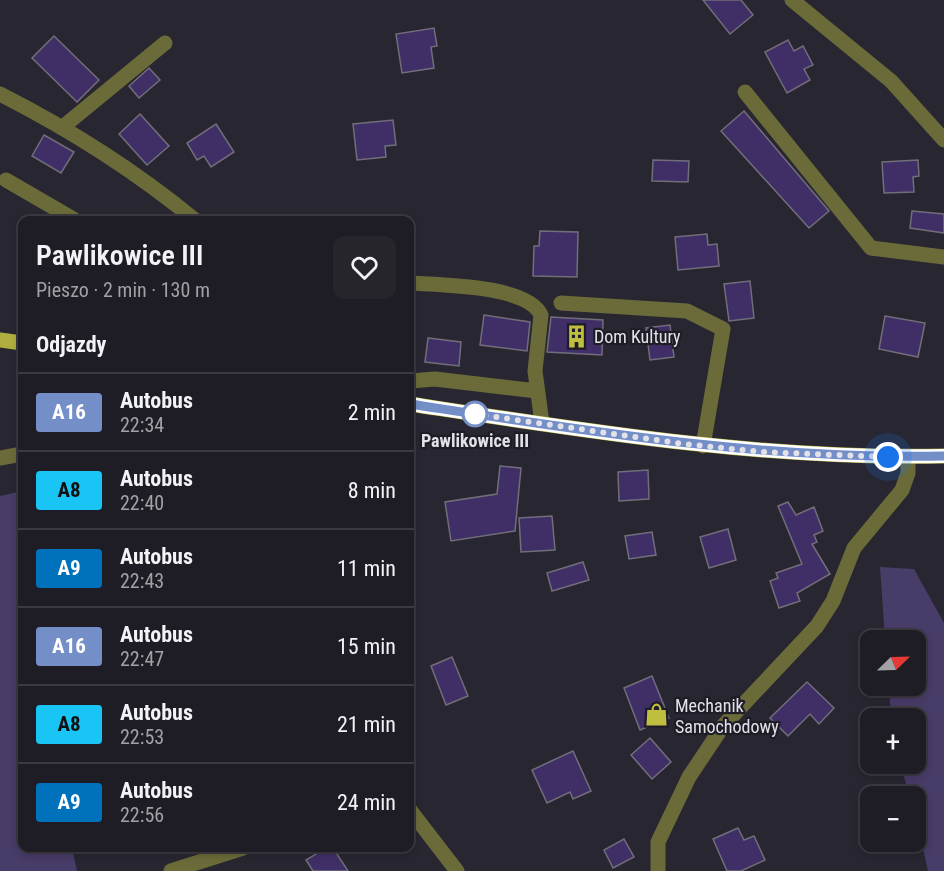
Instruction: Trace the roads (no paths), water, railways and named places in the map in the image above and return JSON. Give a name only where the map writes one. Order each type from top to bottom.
[{"type":"main road","points":[[0,340],[18,342]]},
{"type":"main road","points":[[414,405],[703,446],[762,452],[944,456]]},
{"type":"street","points":[[792,0],[891,81],[944,140]]},
{"type":"street","points":[[64,126],[165,43]]},
{"type":"street","points":[[745,92],[871,248],[944,257]]},
{"type":"street","points":[[0,94],[64,126],[165,195],[190,216]]},
{"type":"street","points":[[6,180],[68,216]]},
{"type":"street","points":[[414,283],[474,287],[526,300],[538,308],[541,315],[534,371],[542,423]]},
{"type":"street","points":[[561,303],[687,311],[723,329],[703,446]]},
{"type":"street","points":[[414,381],[435,379],[537,391]]},
{"type":"street","points":[[0,458],[18,455]]},
{"type":"street","points":[[658,871],[658,842],[689,777],[723,726],[817,626],[832,601],[854,548],[902,490],[908,473],[908,457]]},
{"type":"street","points":[[414,815],[457,871]]},
{"type":"street","points":[[171,871],[230,852]]},
{"type":"place","name":"Dom Kultury","points":[[576,336]]},
{"type":"place","name":"Pawlikowice III","points":[[475,414]]},
{"type":"place","name":"Mechanik Samochodowy","points":[[657,715]]}]
